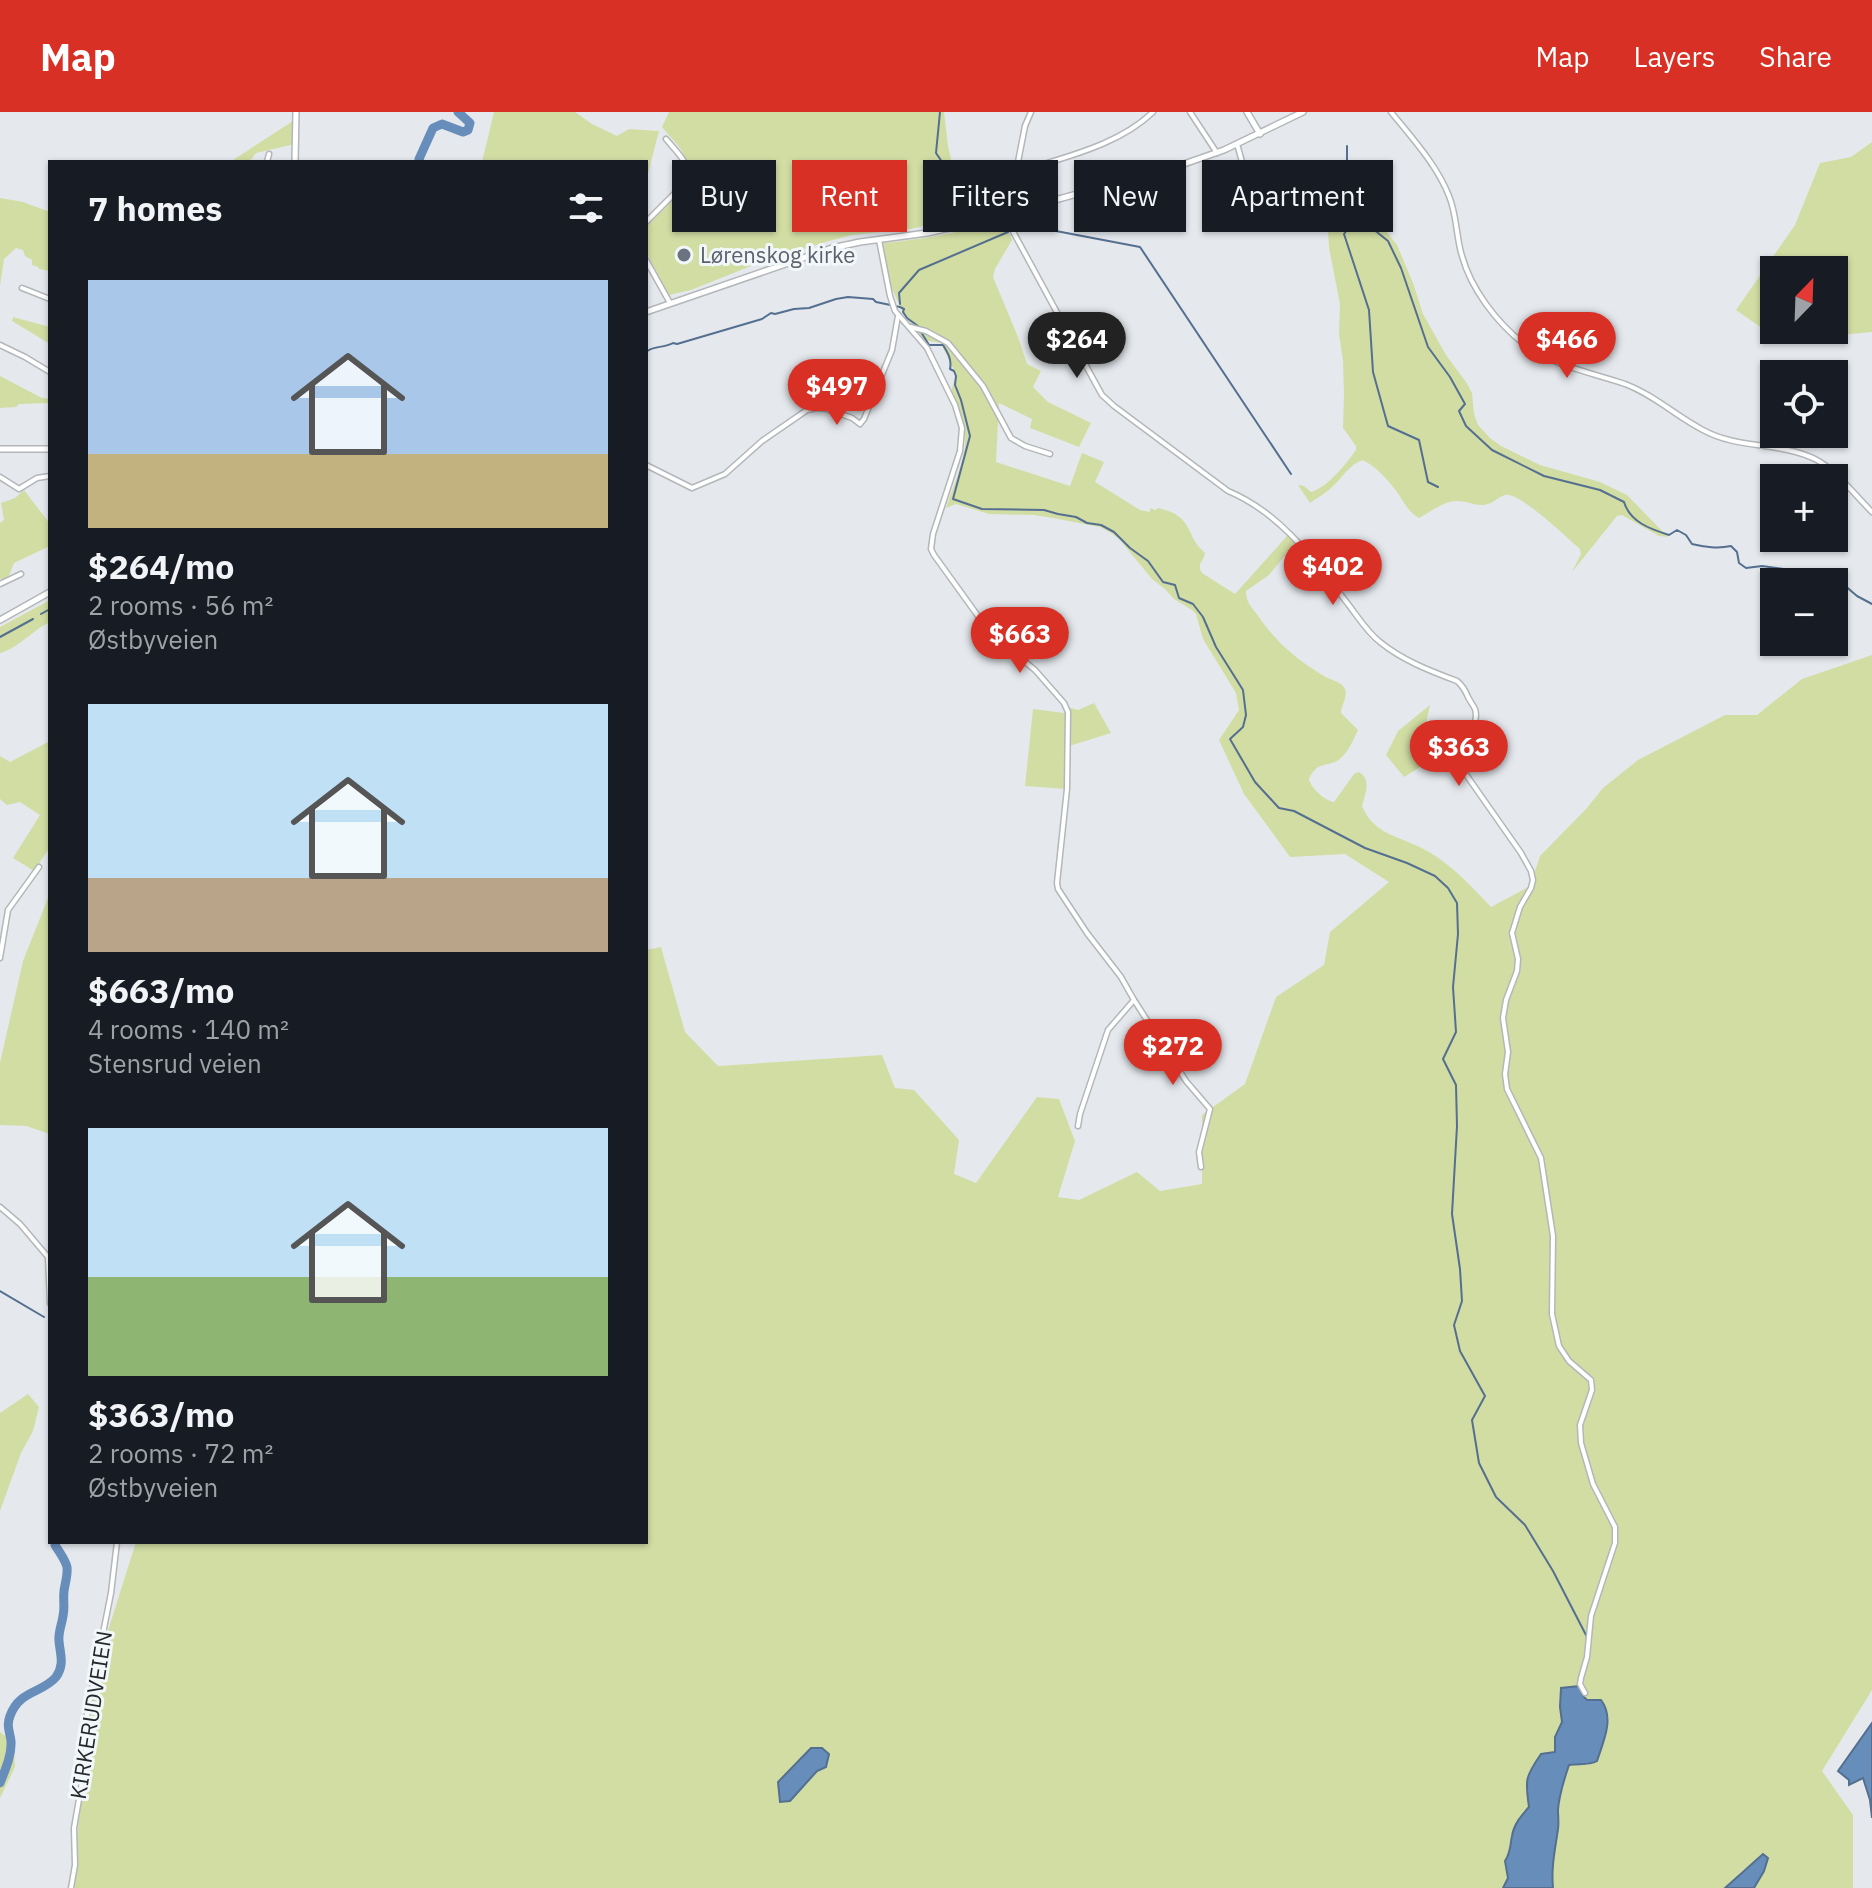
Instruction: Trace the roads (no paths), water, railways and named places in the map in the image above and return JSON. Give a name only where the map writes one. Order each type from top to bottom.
[{"type":"main road","points":[[295,160],[296,112]]},
{"type":"main road","points":[[1247,112],[1260,134]]},
{"type":"main road","points":[[1058,200],[1217,153],[1303,112]]},
{"type":"main road","points":[[648,311],[820,252],[931,232]]},
{"type":"main road","points":[[0,449],[48,449]]},
{"type":"main road","points":[[0,619],[48,593]]},
{"type":"street","points":[[1018,160],[1031,112]]},
{"type":"street","points":[[1058,160],[1109,141],[1153,112]]},
{"type":"street","points":[[1190,112],[1217,153]]},
{"type":"street","points":[[1391,112],[1446,188],[1451,199],[1462,259],[1480,293],[1497,319],[1525,346],[1550,359],[1640,390],[1704,431],[1815,459],[1832,471],[1872,512]]},
{"type":"street","points":[[648,220],[688,180],[690,174],[666,139]]},
{"type":"street","points":[[1237,144],[1242,160]]},
{"type":"street","points":[[268,160],[269,154]]},
{"type":"street","points":[[1013,232],[1102,395],[1212,480],[1249,500],[1282,527],[1310,555],[1379,642],[1419,665],[1457,681],[1475,709],[1476,717],[1461,752],[1460,766],[1527,863],[1533,880],[1514,920],[1512,933],[1518,959],[1503,1018],[1508,1052],[1505,1074],[1507,1089],[1541,1158],[1553,1236],[1552,1314],[1559,1346],[1569,1361],[1591,1380],[1592,1390],[1580,1425],[1581,1443],[1593,1484],[1615,1527],[1615,1543],[1591,1616],[1587,1657],[1580,1684],[1585,1693]]},
{"type":"street","points":[[879,240],[890,296],[898,316],[927,348],[955,405],[962,428],[960,451],[931,549],[991,634],[1035,670],[1064,703],[1068,712],[1067,789],[1057,872],[1058,889],[1121,977],[1186,1081],[1210,1109],[1199,1152],[1201,1167]]},
{"type":"street","points":[[648,264],[670,303]]},
{"type":"street","points":[[22,288],[48,298]]},
{"type":"street","points":[[648,466],[687,487],[694,487],[725,474],[762,441],[807,410],[827,409],[860,424],[892,350],[898,316]]},
{"type":"street","points":[[908,327],[926,331],[948,343],[983,386],[1011,438],[1050,454]]},
{"type":"street","points":[[0,345],[48,371]]},
{"type":"street","points":[[0,477],[19,489],[48,476]]},
{"type":"street","points":[[0,584],[21,574]]},
{"type":"street","points":[[0,958],[8,910],[39,867]]},
{"type":"street","points":[[1078,1126],[1108,1030],[1134,1000]]},
{"type":"street","points":[[0,1207],[20,1224],[48,1257]]},
{"type":"street","name":"KIRKERUDVEIEN","points":[[71,1888],[75,1865],[74,1828],[85,1765],[87,1714],[111,1593],[117,1544]]},
{"type":"water","points":[[1579,1686],[1587,1700],[1601,1700],[1607,1714],[1606,1730],[1597,1761],[1569,1765],[1559,1804],[1553,1888],[1503,1888],[1508,1878],[1505,1861],[1513,1832],[1529,1807],[1529,1774],[1541,1754],[1555,1752],[1555,1737],[1562,1722],[1561,1688]]},
{"type":"water","points":[[1872,1723],[1872,1818],[1863,1778],[1849,1785],[1849,1780],[1838,1771]]},
{"type":"water","points":[[811,1748],[822,1748],[829,1754],[826,1767],[817,1771],[790,1801],[780,1802],[778,1782]]},
{"type":"water","points":[[1763,1854],[1768,1858],[1754,1888],[1725,1888]]},
{"type":"waterway","points":[[419,160],[433,128],[442,124],[463,132],[468,130],[470,123],[458,112]]},
{"type":"waterway","points":[[940,112],[936,153],[941,160]]},
{"type":"waterway","points":[[1347,146],[1347,186],[1344,193],[1352,212],[1388,241],[1401,268],[1428,347],[1465,404],[1459,411],[1466,426],[1492,450],[1544,476],[1600,490],[1624,502],[1636,520],[1655,530],[1669,535],[1677,530],[1686,535],[1692,544],[1731,546],[1737,552],[1739,563],[1746,568],[1777,568]]},
{"type":"waterway","points":[[1058,231],[1140,247],[1291,474]]},
{"type":"waterway","points":[[900,304],[899,293],[919,270],[1008,232]]},
{"type":"waterway","points":[[1346,232],[1369,310],[1373,372],[1388,426],[1419,440],[1428,482],[1438,487]]},
{"type":"waterway","points":[[648,351],[762,319],[771,313],[809,308],[848,297],[873,299],[900,307],[907,318],[918,326]]},
{"type":"waterway","points":[[921,332],[929,345],[943,345],[948,354],[970,436],[953,499],[982,509],[1044,510],[1076,517],[1114,532],[1148,561],[1163,582],[1175,585],[1179,598],[1193,604],[1203,617],[1216,647],[1243,690],[1246,715],[1243,727],[1230,739],[1255,782],[1279,808],[1294,811],[1365,848],[1435,876],[1448,888],[1457,903],[1458,934],[1453,987],[1456,1032],[1443,1059],[1456,1085],[1452,1214],[1462,1301],[1454,1325],[1460,1351],[1485,1396],[1472,1420],[1479,1463],[1496,1497],[1525,1525],[1587,1637]]},
{"type":"waterway","points":[[1848,588],[1872,604]]},
{"type":"waterway","points":[[41,614],[48,610]]},
{"type":"waterway","points":[[0,637],[33,619]]},
{"type":"waterway","points":[[0,1291],[44,1317]]},
{"type":"waterway","points":[[0,1783],[10,1752],[8,1723],[14,1708],[25,1696],[51,1682],[60,1668],[59,1634],[67,1570],[55,1544]]},
{"type":"place","name":"Lørenskog kirke","points":[[684,255]]}]
